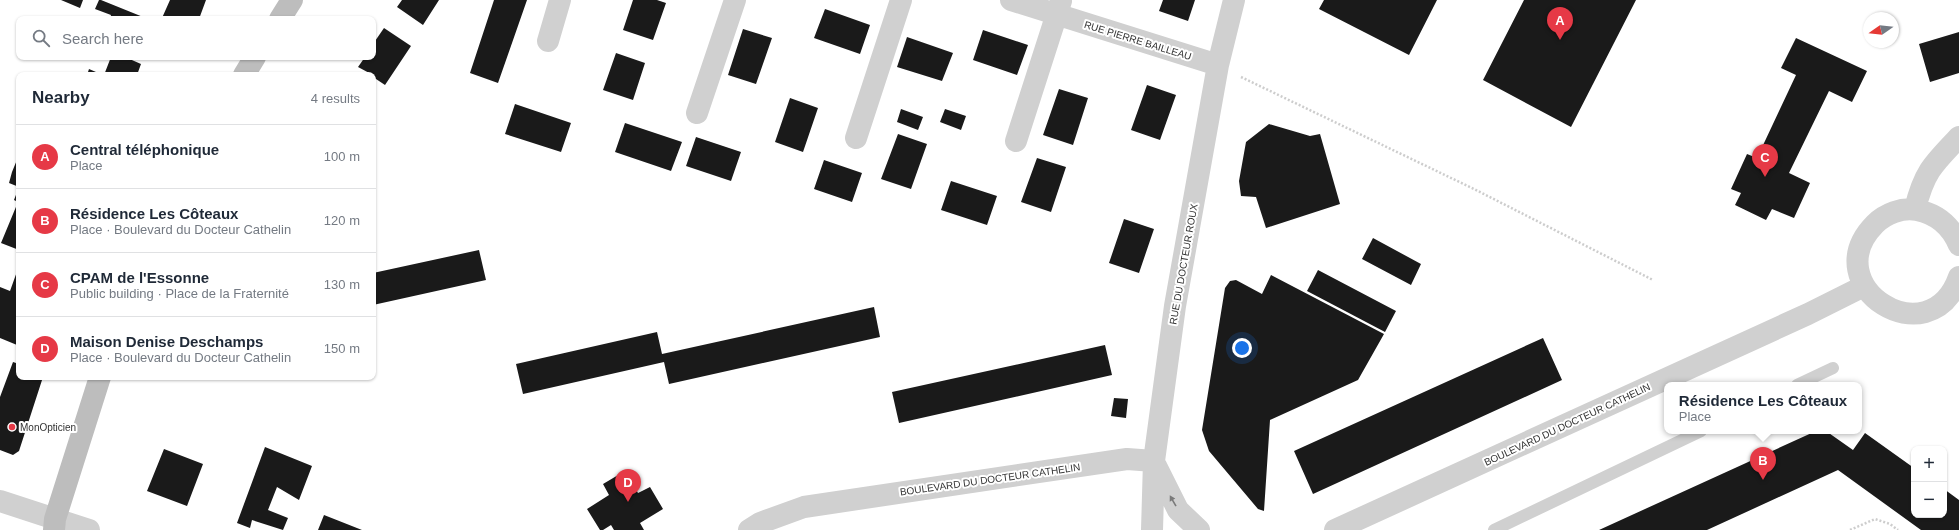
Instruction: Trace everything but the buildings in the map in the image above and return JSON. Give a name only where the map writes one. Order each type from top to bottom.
[{"type":"main road","points":[[282,16],[292,0]]},
{"type":"main road","points":[[246,72],[253,60]]},
{"type":"main road","points":[[55,525],[99,380]]},
{"type":"street","points":[[548,41],[560,0]]},
{"type":"street","points":[[697,113],[735,0]]},
{"type":"street","points":[[856,138],[901,0]]},
{"type":"street","name":"RUE PIERRE BAILLEAU","points":[[1011,0],[1059,7],[1218,65]]},
{"type":"street","name":"RUE DU DOCTEUR ROUX","points":[[1152,530],[1154,461],[1175,306],[1218,65],[1234,0]]},
{"type":"street","points":[[1016,141],[1059,7]]},
{"type":"street","points":[[1914,209],[1921,185],[1932,165],[1959,137]]},
{"type":"street","points":[[1959,245],[1955,234],[1944,222],[1930,213],[1914,209],[1896,211],[1880,219],[1866,232],[1859,250],[1859,268],[1864,286],[1874,298],[1886,308],[1901,313],[1917,313],[1932,309],[1945,300],[1955,288],[1959,277]]},
{"type":"street","name":"BOULEVARD DU DOCTEUR CATHELIN","points":[[1664,382],[1864,286]]},
{"type":"street","name":"BOULEVARD DU DOCTEUR CATHELIN","points":[[1335,530],[1364,524],[1664,382]]},
{"type":"street","name":"BOULEVARD DU DOCTEUR CATHELIN","points":[[749,530],[760,523],[804,507],[1127,459],[1154,461]]},
{"type":"street","points":[[1154,461],[1178,510],[1199,530]]},
{"type":"street","points":[[0,501],[55,525],[89,530]]},
{"type":"lane","points":[[1803,382],[1833,368]]},
{"type":"lane","points":[[1494,530],[1695,434]]},
{"type":"path","points":[[1218,65],[1474,189],[1654,280]]},
{"type":"path","points":[[1850,530],[1875,519],[1890,524],[1898,530]]},
{"type":"place","name":"Central téléphonique","points":[[1560,40]]},
{"type":"place","name":"CPAM de l'Essonne","points":[[1765,177]]},
{"type":"place","name":"MonOpticien","points":[[12,427]]},
{"type":"place","name":"Résidence Les Côteaux","points":[[1763,480]]},
{"type":"place","name":"Maison Denise Deschamps","points":[[628,502]]}]
